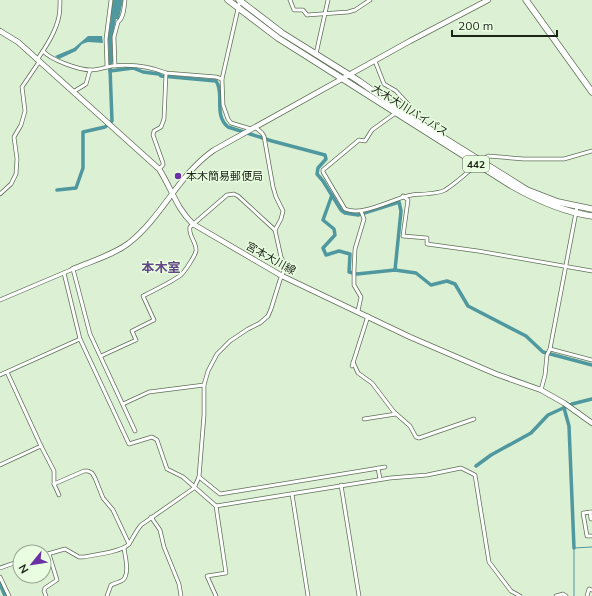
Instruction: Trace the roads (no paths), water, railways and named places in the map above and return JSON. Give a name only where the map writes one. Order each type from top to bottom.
[{"type":"highway","name":"大木大川バイパス","points":[[228,0],[278,38],[342,79],[370,93],[536,199],[576,213],[592,216]]},
{"type":"highway","name":"大木大川バイパス","points":[[239,0],[276,28],[359,81],[370,93]]},
{"type":"highway","points":[[526,0],[592,92]]},
{"type":"highway","name":"大木大川バイパス","points":[[479,162],[527,190],[558,202],[592,209]]},
{"type":"main road","points":[[73,269],[116,251],[128,244],[154,217],[204,158],[214,150],[410,41],[488,0]]},
{"type":"main road","name":"宮本大川線","points":[[0,31],[18,42],[159,169],[168,182],[172,194],[183,213],[193,224],[282,276],[410,337],[485,370],[540,390],[564,403],[592,423]]},
{"type":"street","points":[[0,194],[11,184],[16,174],[17,159],[14,137],[21,125],[25,111],[22,87],[38,61],[58,21],[60,0]]},
{"type":"street","points":[[111,0],[106,39],[111,66]]},
{"type":"street","points":[[111,66],[114,37],[125,0]]},
{"type":"street","points":[[239,0],[222,79],[223,105],[231,123],[252,129],[262,133],[264,136],[273,187],[283,211],[281,219],[275,230]]},
{"type":"street","points":[[290,0],[294,10],[302,10],[307,15],[340,13],[355,10],[370,0]]},
{"type":"street","points":[[316,54],[328,0]]},
{"type":"street","points":[[43,51],[58,62],[90,70],[111,66],[135,65],[159,70],[166,76],[216,77],[222,79]]},
{"type":"street","points":[[375,61],[384,84],[396,91],[408,104],[369,133],[365,141],[359,140],[323,170],[345,209],[362,213],[403,196],[445,190],[488,156],[524,159],[564,159],[592,151]]},
{"type":"street","points":[[73,92],[86,84],[90,70]]},
{"type":"street","points":[[159,169],[163,163],[155,144],[153,133],[162,125],[164,119],[166,76]]},
{"type":"street","points":[[52,553],[65,550],[78,557],[83,557],[124,548],[129,544],[141,525],[194,488],[198,479],[204,415],[204,385],[208,371],[217,354],[234,337],[260,323],[268,316],[286,266],[275,230],[238,196],[230,194],[227,195],[193,224],[190,230],[196,251],[181,275],[143,296],[154,320],[132,331],[136,340],[101,356]]},
{"type":"street","points":[[403,196],[408,200],[403,236],[428,238],[427,244],[592,271]]},
{"type":"street","points":[[540,390],[545,375],[577,206]]},
{"type":"street","points":[[358,311],[360,297],[354,285],[354,271],[355,249],[364,219],[362,213]]},
{"type":"street","points":[[0,300],[73,269],[90,334],[135,431]]},
{"type":"street","points":[[64,273],[80,339],[129,444],[152,437],[157,440],[166,469],[183,477],[216,506],[226,573],[207,576],[216,596]]},
{"type":"street","points":[[352,366],[368,316]]},
{"type":"street","points":[[0,375],[80,339]]},
{"type":"street","points":[[549,352],[592,360]]},
{"type":"street","points":[[353,362],[358,373],[372,383],[396,414],[410,426],[415,436],[419,438],[474,419]]},
{"type":"street","points":[[7,372],[54,471],[54,484],[59,495]]},
{"type":"street","points":[[123,404],[149,392],[204,385]]},
{"type":"street","points":[[364,419],[396,414]]},
{"type":"street","points":[[0,465],[41,446]]},
{"type":"street","points":[[216,506],[341,485],[379,474],[385,467]]},
{"type":"street","points":[[198,479],[220,494],[379,474],[427,475],[461,468],[475,475],[489,562],[511,591],[520,596]]},
{"type":"street","points":[[54,484],[84,471],[92,473],[103,498],[113,510],[129,544]]},
{"type":"street","points":[[341,485],[359,596]]},
{"type":"street","points":[[292,494],[308,596]]},
{"type":"street","points":[[591,519],[591,512],[583,513],[587,536],[592,536]]},
{"type":"street","points":[[151,517],[160,530],[164,547],[179,584],[181,596]]},
{"type":"street","points":[[107,596],[111,585],[123,580],[125,576],[126,566],[124,548]]},
{"type":"street","points":[[0,568],[12,564]]},
{"type":"street","points":[[52,564],[57,580],[52,583]]},
{"type":"street","points":[[0,577],[9,596]]},
{"type":"street","points":[[46,596],[44,591],[45,588],[51,584]]},
{"type":"street","points":[[587,596],[589,589],[592,590]]},
{"type":"street","points":[[556,596],[563,594],[566,596]]},
{"type":"water","points":[[113,0],[123,0],[119,19],[116,19],[112,39],[113,61],[112,65],[109,65],[108,37]]},
{"type":"water","points":[[88,36],[102,36],[103,43],[88,42],[82,44],[76,51],[59,59],[55,56],[74,48]]},
{"type":"waterway","points":[[57,190],[76,188],[83,168],[83,132],[105,127],[112,121],[110,68]]},
{"type":"waterway","points":[[110,71],[133,68],[143,72],[159,74],[161,76],[216,81],[220,92],[221,116],[228,127],[272,141],[325,155],[326,159],[318,168],[317,174],[341,210],[345,213],[358,215],[399,202],[401,211],[395,270]]},
{"type":"waterway","points":[[332,195],[323,220],[334,229],[335,235],[323,248],[326,255],[339,251],[350,254],[349,272],[357,274],[395,270],[416,273],[431,285],[447,281],[455,284],[468,306],[526,336],[543,352],[592,365]]},
{"type":"waterway","points":[[476,466],[491,455],[531,433],[548,415],[572,404],[592,399]]},
{"type":"waterway","points":[[564,408],[569,426],[574,548]]},
{"type":"waterway","points":[[574,596],[574,548],[592,547]]},
{"type":"waterway","points":[[0,584],[5,596]]},
{"type":"place","name":"本木簡易郵便局","points":[[178,176]]},
{"type":"district","name":"本木室","points":[[161,267]]}]
